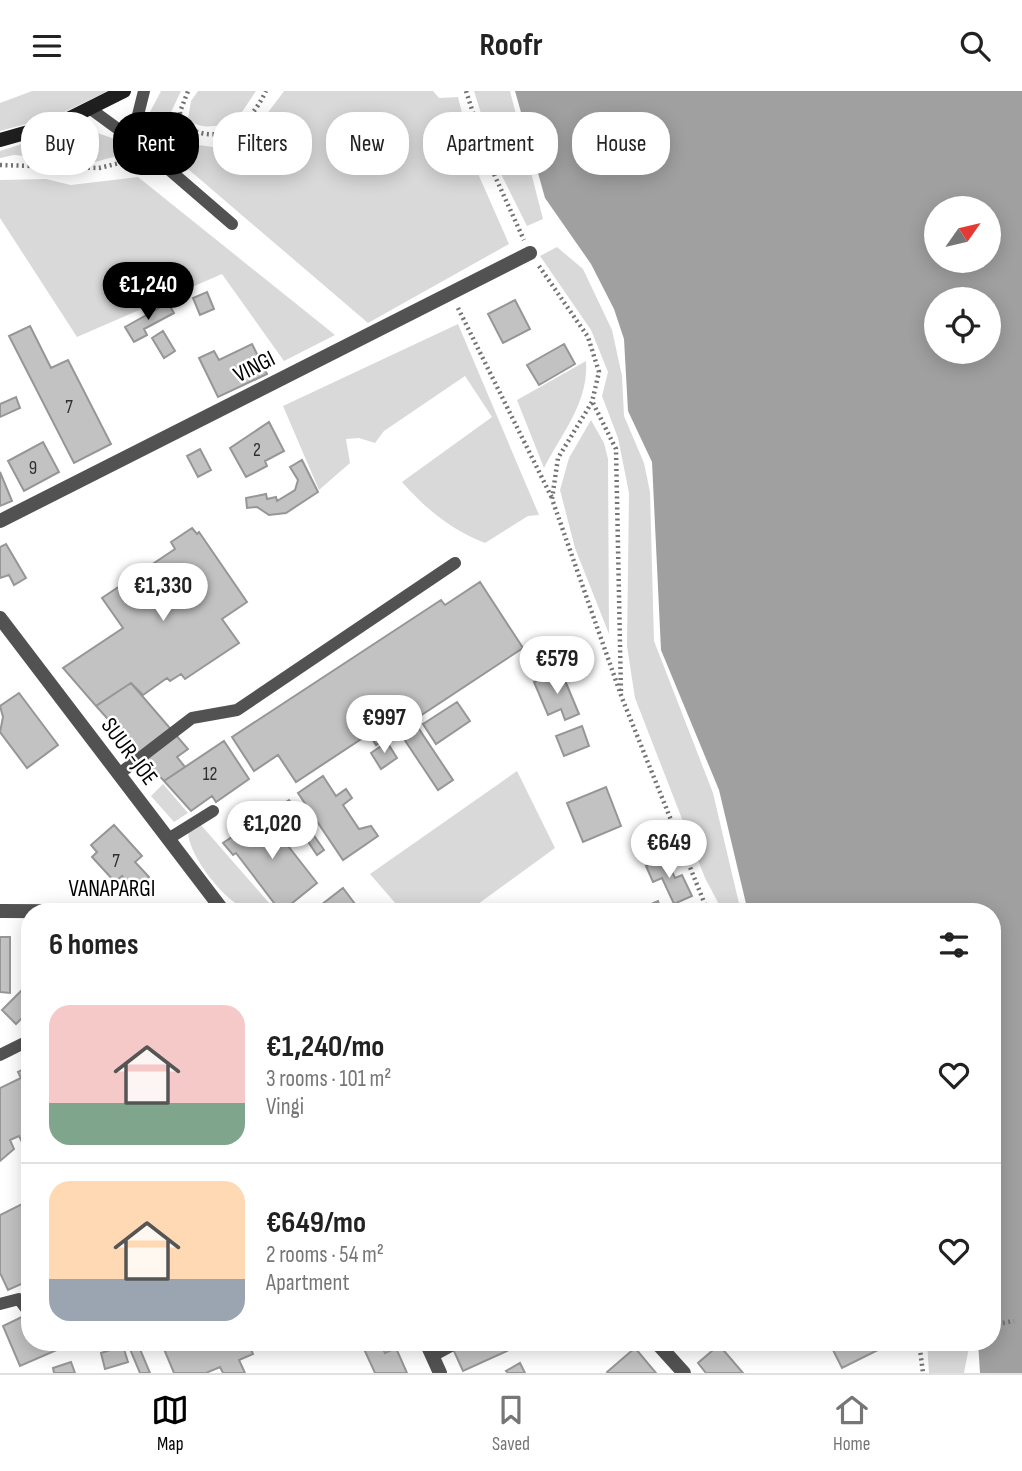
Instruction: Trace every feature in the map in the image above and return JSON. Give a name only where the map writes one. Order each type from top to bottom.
[{"type":"main road","points":[[0,140],[60,123],[92,110],[124,91]]},
{"type":"street","name":"VINGI","points":[[0,521],[530,253]]},
{"type":"street","name":"SUUR-JÕE","points":[[0,618],[217,903]]},
{"type":"street","name":"VANAPARGI","points":[[0,911],[21,911]]},
{"type":"street","points":[[430,1351],[440,1373]]},
{"type":"street","points":[[664,1351],[684,1373]]},
{"type":"lane","points":[[139,112],[144,91]]},
{"type":"lane","points":[[92,110],[113,125]]},
{"type":"lane","points":[[175,175],[232,224]]},
{"type":"lane","points":[[119,774],[192,717],[237,710],[455,563]]},
{"type":"lane","points":[[168,839],[213,811]]},
{"type":"lane","points":[[0,1055],[21,1044]]},
{"type":"lane","points":[[0,1304],[19,1299],[21,1302]]},
{"type":"path","points":[[180,112],[188,91]]},
{"type":"path","points":[[199,133],[214,135],[236,129],[250,118],[266,91]]},
{"type":"path","points":[[467,91],[489,163],[530,253],[588,337],[599,372],[592,402],[558,458],[552,499]]},
{"type":"path","points":[[0,165],[99,168],[113,166]]},
{"type":"path","points":[[451,294],[552,499],[622,698],[704,903]]},
{"type":"path","points":[[592,402],[616,449],[622,698]]},
{"type":"path","points":[[1001,1323],[1014,1321]]},
{"type":"path","points":[[920,1351],[923,1373]]},
{"type":"shaded area","points":[[32,91],[108,91],[64,112],[21,112],[21,125],[0,131],[0,103]]},
{"type":"shaded area","points":[[161,91],[181,91],[171,112],[150,112]]},
{"type":"shaded area","points":[[198,91],[256,91],[242,112],[213,112],[213,126],[199,125],[199,112],[189,112],[191,101]]},
{"type":"shaded area","points":[[284,91],[433,91],[439,98],[458,97],[462,112],[423,112],[423,175],[479,175],[509,244],[368,323],[195,175],[199,175],[199,145],[213,147],[213,175],[312,175],[312,112],[268,112]]},
{"type":"shaded area","points":[[474,91],[510,91],[515,112],[481,112]]},
{"type":"shaded area","points":[[515,91],[1022,91],[1022,1373],[980,1373],[979,1351],[1001,1351],[1001,903],[746,903],[719,790],[661,650],[652,462],[628,411],[624,339],[614,309],[591,264],[545,198],[539,175],[558,175],[558,112],[521,112]]},
{"type":"shaded area","points":[[99,134],[113,139],[113,157],[99,161]]},
{"type":"shaded area","points":[[21,144],[21,156],[0,158],[0,151]]},
{"type":"shaded area","points":[[502,175],[532,175],[543,219],[527,226]]},
{"type":"shaded area","points":[[138,177],[335,335],[284,361],[222,274],[77,337],[0,218],[0,180],[46,179],[71,185]]},
{"type":"shaded area","points":[[557,247],[583,269],[612,330],[622,376],[624,416],[644,463],[650,492],[654,641],[713,793],[739,903],[718,903],[705,878],[635,698],[627,646],[629,493],[618,438],[602,396],[608,372],[591,330],[540,256]]},
{"type":"shaded area","points":[[458,324],[539,515],[528,516],[485,543],[440,518],[402,482],[492,417],[465,376],[384,431],[375,443],[359,438],[346,439],[350,463],[319,490],[283,406]]},
{"type":"shaded area","points":[[586,361],[586,376],[579,404],[544,468],[517,400]]},
{"type":"shaded area","points":[[591,420],[604,443],[608,459],[609,634],[575,548],[560,490],[569,458]]},
{"type":"shaded area","points":[[517,771],[555,848],[479,903],[395,903],[370,874]]},
{"type":"shaded area","points":[[163,784],[188,813],[174,822],[151,796]]},
{"type":"shaded area","points":[[201,825],[269,903],[236,903],[230,899],[202,866],[188,833]]},
{"type":"shaded area","points":[[928,1351],[968,1351],[964,1373],[929,1373]]},
{"type":"building","points":[[207,292],[214,309],[200,315],[193,298]]},
{"type":"building","points":[[515,300],[530,329],[503,343],[488,314]]},
{"type":"building","points":[[168,303],[174,313],[144,329],[147,335],[134,342],[125,327]]},
{"type":"building","points":[[30,326],[51,368],[68,360],[111,444],[74,463],[9,336]]},
{"type":"building","points":[[163,331],[175,351],[164,358],[152,338]]},
{"type":"building","points":[[252,344],[267,374],[218,397],[199,358],[214,351],[219,360]]},
{"type":"building","points":[[564,344],[575,364],[539,385],[527,365]]},
{"type":"building","points":[[16,397],[20,408],[0,417],[0,404]]},
{"type":"building","points":[[269,422],[284,451],[265,461],[267,466],[246,477],[230,448]]},
{"type":"building","points":[[43,442],[59,472],[24,491],[8,461]]},
{"type":"building","points":[[200,449],[211,470],[198,477],[187,456]]},
{"type":"building","points":[[302,460],[318,492],[286,513],[269,515],[257,507],[247,508],[246,498],[266,494],[267,499],[276,497],[277,501],[295,490],[298,480],[290,467]]},
{"type":"building","points":[[0,472],[12,501],[0,506]]},
{"type":"building","points":[[192,528],[197,534],[199,532],[247,602],[222,619],[239,643],[185,679],[181,674],[170,681],[167,678],[143,695],[131,683],[96,706],[63,668],[123,628],[102,598],[175,549],[171,542]]},
{"type":"building","points":[[6,544],[26,578],[14,585],[9,575],[0,578],[0,547]]},
{"type":"building","points":[[480,582],[523,648],[376,745],[369,734],[296,782],[278,755],[254,771],[232,737],[441,600],[445,605]]},
{"type":"building","points":[[561,671],[579,714],[565,720],[561,709],[548,715],[534,682]]},
{"type":"building","points":[[131,683],[188,749],[177,757],[185,767],[164,781],[96,706]]},
{"type":"building","points":[[19,693],[58,745],[27,768],[0,732],[3,717],[0,706]]},
{"type":"building","points":[[457,702],[470,721],[436,744],[423,724]]},
{"type":"building","points":[[417,726],[453,780],[438,790],[402,736]]},
{"type":"building","points":[[582,726],[589,746],[564,756],[556,736]]},
{"type":"building","points":[[224,741],[249,779],[216,802],[212,796],[191,811],[164,781]]},
{"type":"building","points":[[387,742],[397,758],[381,769],[371,753]]},
{"type":"building","points":[[323,776],[336,796],[346,789],[352,798],[343,805],[359,829],[371,826],[378,836],[343,860],[298,793]]},
{"type":"building","points":[[606,787],[621,826],[583,842],[567,803]]},
{"type":"building","points":[[289,800],[324,850],[317,855],[283,804]]},
{"type":"building","points":[[272,810],[276,818],[269,823],[276,832],[287,824],[295,834],[285,842],[317,883],[292,903],[274,903],[236,853],[233,855],[223,843]]},
{"type":"building","points":[[114,825],[142,856],[135,862],[149,877],[135,890],[122,876],[115,882],[92,857],[97,852],[91,845]]},
{"type":"building","points":[[665,857],[675,878],[682,875],[692,896],[674,903],[662,878],[653,882],[646,866]]},
{"type":"building","points":[[343,888],[354,903],[324,903]]},
{"type":"building","points":[[0,937],[10,937],[10,993],[0,992]]},
{"type":"building","points":[[21,991],[21,1019],[16,1024],[2,1010]]},
{"type":"building","points":[[21,1078],[21,1140],[19,1136],[10,1140],[14,1149],[0,1161],[0,1088]]},
{"type":"building","points":[[21,1204],[21,1284],[8,1290],[0,1273],[0,1215]]},
{"type":"building","points":[[21,1317],[21,1351],[54,1351],[20,1366],[3,1326]]},
{"type":"building","points":[[125,1351],[128,1362],[105,1369],[101,1353]]},
{"type":"building","points":[[131,1351],[141,1351],[150,1373],[140,1373]]},
{"type":"building","points":[[165,1351],[252,1351],[253,1354],[239,1360],[245,1373],[223,1373],[220,1367],[206,1373],[174,1373]]},
{"type":"building","points":[[365,1351],[397,1351],[407,1373],[375,1373]]},
{"type":"building","points":[[454,1351],[507,1351],[463,1371]]},
{"type":"building","points":[[632,1351],[638,1351],[656,1373],[608,1373]]},
{"type":"building","points":[[712,1351],[724,1351],[743,1373],[706,1373],[698,1363]]},
{"type":"building","points":[[834,1351],[876,1351],[842,1368]]},
{"type":"building","points":[[71,1362],[75,1373],[54,1373],[53,1368]]},
{"type":"building","points":[[520,1363],[525,1373],[506,1371]]}]
